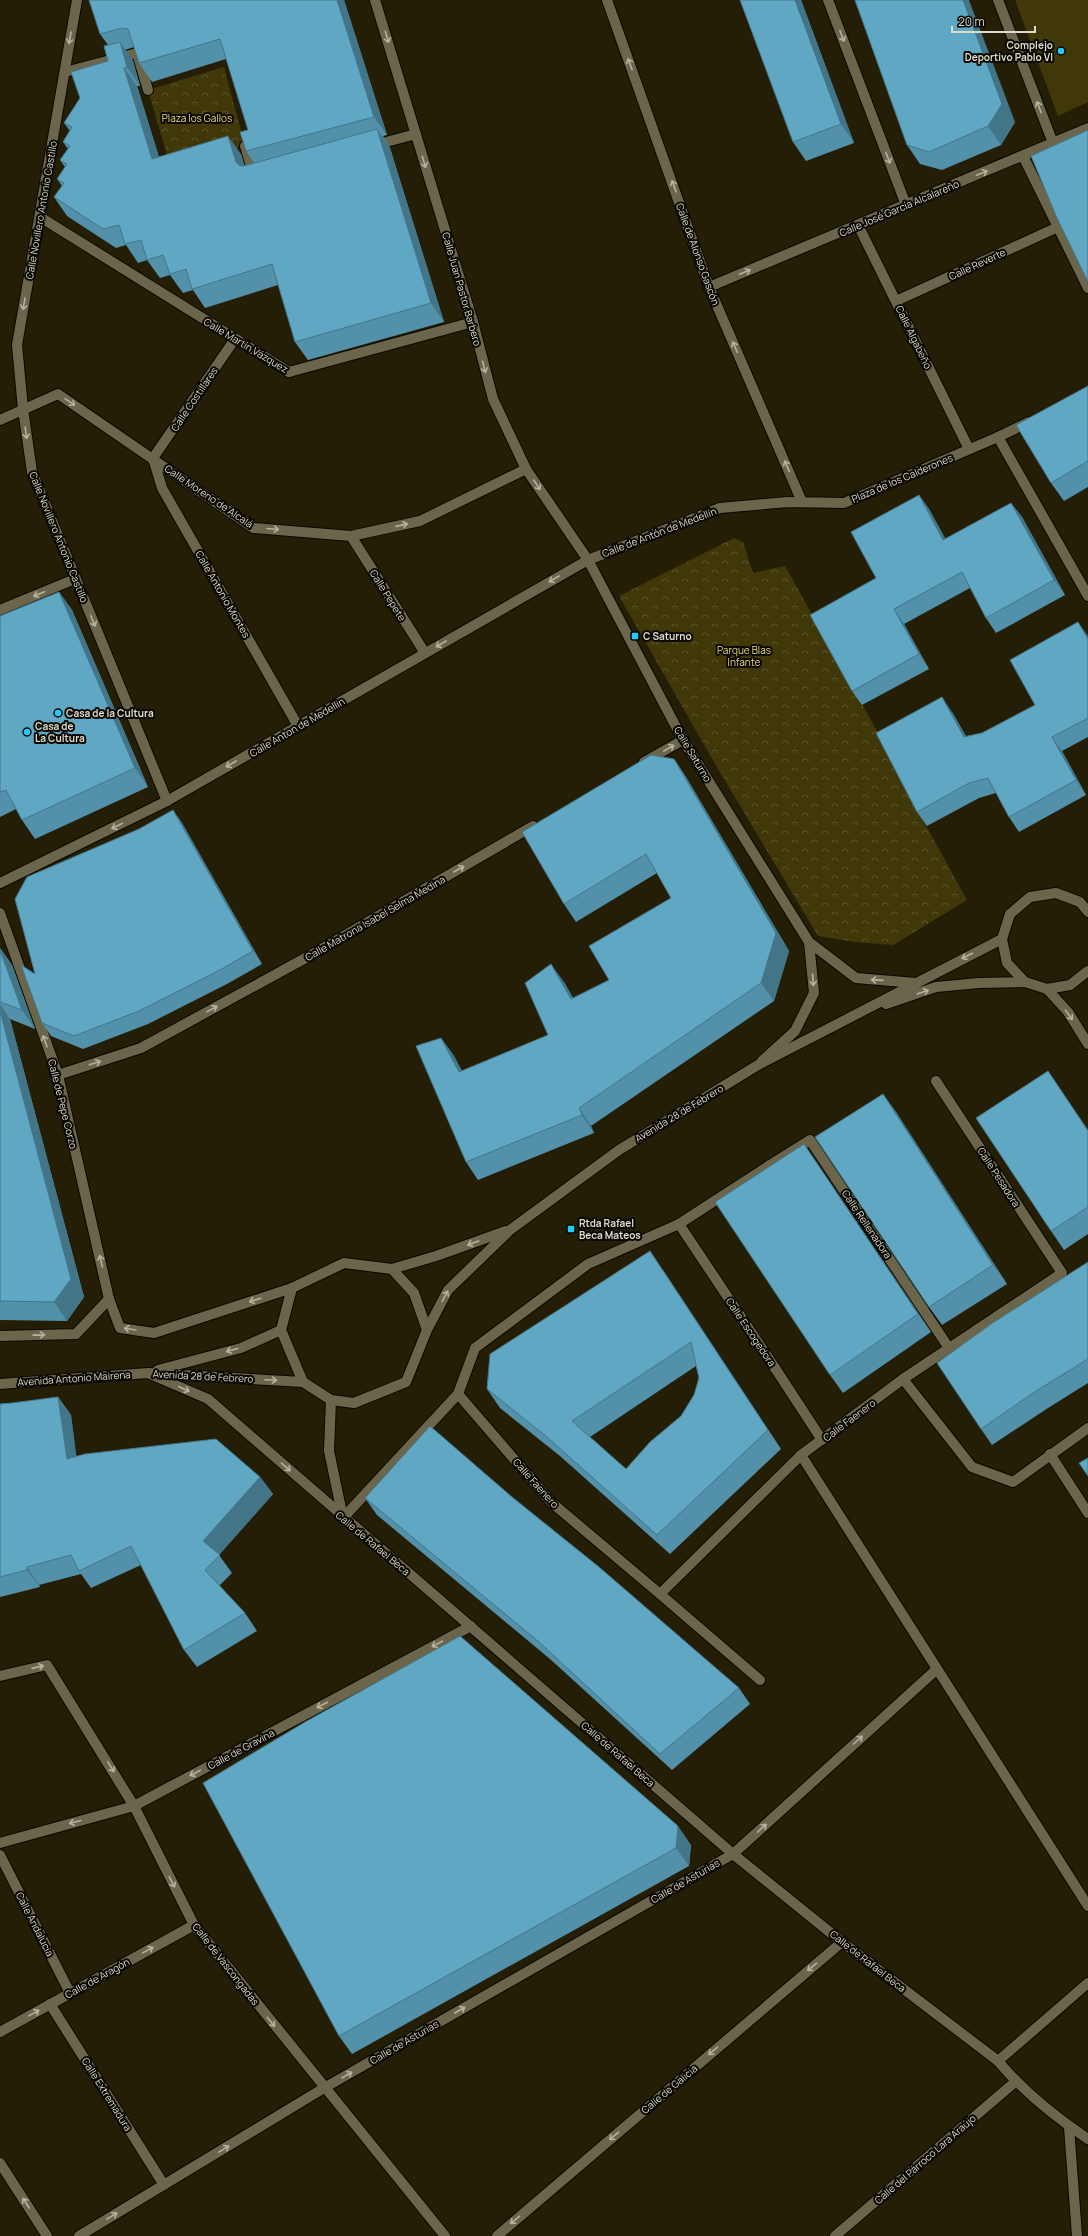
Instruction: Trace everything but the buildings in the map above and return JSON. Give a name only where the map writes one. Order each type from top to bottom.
[{"type":"street","name":"Calle Novillero Antonio Castillo","points":[[77,0],[17,345],[23,409],[32,472],[167,801]]},
{"type":"street","name":"Calle Juan Pastor Barbero","points":[[375,0],[473,322],[493,399],[526,469],[588,560]]},
{"type":"street","name":"Calle de Alonso Gascón","points":[[607,0],[709,287],[802,502]]},
{"type":"street","points":[[828,0],[906,205]]},
{"type":"street","points":[[998,0],[1053,143]]},
{"type":"street","points":[[65,72],[137,53],[148,90]]},
{"type":"street","name":"Calle José García Alcalareño","points":[[709,287],[1088,128]]},
{"type":"street","points":[[362,148],[416,134]]},
{"type":"street","points":[[245,146],[255,178],[262,176]]},
{"type":"street","points":[[1023,156],[1088,288]]},
{"type":"street","name":"Calle Martín Vázquez","points":[[40,217],[290,372],[473,322]]},
{"type":"street","name":"Calle Algabeño","points":[[858,225],[969,449]]},
{"type":"street","name":"Calle Reverte","points":[[896,301],[1058,227]]},
{"type":"street","name":"Calle Costillares","points":[[153,458],[235,339]]},
{"type":"street","name":"Calle Moreno de Alcalá","points":[[23,409],[58,394],[254,528],[351,536],[420,521],[526,469]]},
{"type":"street","points":[[0,420],[23,409]]},
{"type":"street","name":"Plaza de los Calderones","points":[[802,502],[844,503],[998,437],[1040,416]]},
{"type":"street","points":[[998,437],[1088,596]]},
{"type":"street","name":"Calle Antonio Montes","points":[[153,458],[162,488],[298,726]]},
{"type":"street","name":"Calle de Antón de Medellín","points":[[588,560],[720,508],[802,502]]},
{"type":"street","name":"Calle Pepete","points":[[351,536],[425,653]]},
{"type":"street","name":"Calle Anton de Medellin","points":[[0,883],[167,801],[588,560]]},
{"type":"street","name":"Calle Saturno","points":[[588,560],[683,740],[809,942]]},
{"type":"street","points":[[0,610],[75,579]]},
{"type":"street","points":[[635,768],[683,740]]},
{"type":"street","name":"Calle Matrona Isabel Selma Medina","points":[[58,1075],[142,1048],[311,955],[545,819]]},
{"type":"street","points":[[1088,912],[1084,900],[1056,893],[1030,897],[1010,914],[1002,939],[1007,963],[1024,982],[1047,989],[1070,985],[1088,971]]},
{"type":"street","name":"Calle de Pepe Corzo","points":[[0,913],[58,1075],[110,1300],[120,1328],[154,1333],[292,1288]]},
{"type":"street","name":"Avenida 28 de Febrero","points":[[427,1330],[448,1290],[510,1230],[619,1150],[758,1065],[860,1013],[916,982],[1002,939]]},
{"type":"street","points":[[809,942],[856,978],[916,982]]},
{"type":"street","points":[[758,1065],[795,1031],[814,993],[809,942]]},
{"type":"street","name":"Avenida 28 de Febrero","points":[[860,1013],[936,987],[979,982],[1024,982]]},
{"type":"street","points":[[1047,989],[1068,1012],[1088,1044]]},
{"type":"street","name":"Calle Pesadora","points":[[936,1081],[1062,1273]]},
{"type":"street","name":"Calle Rellenadora","points":[[678,1224],[810,1140],[949,1348]]},
{"type":"street","points":[[343,1518],[458,1394],[475,1348],[588,1264],[678,1224]]},
{"type":"street","name":"Calle Escogedora","points":[[678,1224],[822,1440]]},
{"type":"street","name":"Avenida 28 de Febrero","points":[[392,1269],[436,1256],[510,1230]]},
{"type":"street","points":[[344,1263],[392,1269],[414,1293],[427,1330],[406,1382],[354,1403],[331,1400],[303,1382],[281,1330],[292,1288],[344,1263]]},
{"type":"street","name":"Calle Faenero","points":[[660,1594],[801,1456],[903,1379],[1062,1273]]},
{"type":"street","points":[[0,1336],[76,1334],[110,1300]]},
{"type":"street","name":"Avenida 28 de Febrero","points":[[148,1373],[241,1348],[281,1330]]},
{"type":"street","name":"Avenida 28 de Febrero","points":[[148,1373],[303,1382]]},
{"type":"street","name":"Avenida Antonio Mairena","points":[[0,1384],[148,1373]]},
{"type":"street","name":"Calle de Rafael Beca","points":[[148,1373],[208,1399],[343,1518],[471,1626],[733,1854],[842,1942],[998,2061],[1015,2082],[1069,2127],[1088,2139]]},
{"type":"street","points":[[903,1379],[972,1467],[1013,1482],[1088,1428]]},
{"type":"street","name":"Calle Faenero","points":[[458,1394],[551,1502],[760,1680]]},
{"type":"street","points":[[331,1400],[329,1451],[343,1518]]},
{"type":"street","points":[[1050,1454],[1088,1513]]},
{"type":"street","points":[[801,1456],[1088,1906]]},
{"type":"street","name":"Calle de Gravina","points":[[0,1843],[134,1806],[471,1626]]},
{"type":"street","name":"Calle de Vascongadas","points":[[0,1676],[47,1665],[134,1806],[194,1925],[324,2088],[445,2236]]},
{"type":"street","name":"Calle de Asturias","points":[[79,2236],[324,2088],[733,1854],[937,1669]]},
{"type":"street","name":"Calle Andalucia","points":[[0,1855],[70,1993]]},
{"type":"street","name":"Calle de Aragón","points":[[0,2032],[194,1925]]},
{"type":"street","name":"Calle de Galicia","points":[[497,2236],[842,1942]]},
{"type":"street","points":[[998,2061],[1088,1983]]},
{"type":"street","name":"Calle Extremadura","points":[[50,2004],[164,2185]]},
{"type":"street","name":"Calle del Párroco Lara Araújo","points":[[835,2236],[1015,2082]]},
{"type":"street","points":[[1069,2127],[1077,2236]]},
{"type":"street","points":[[0,2163],[47,2236]]},
{"type":"green space","name":"Complejo Deportivo Pablo VI","points":[[1015,0],[1088,0],[1088,102],[1058,116]]},
{"type":"green space","name":"Plaza los Gallos","points":[[224,67],[245,146],[170,165],[148,90]]},
{"type":"green space","name":"Parque Blas Infante","points":[[734,538],[743,542],[753,573],[785,566],[886,747],[908,793],[967,900],[893,945],[855,942],[818,936],[718,769],[619,596]]},
{"type":"place","name":"Complejo Deportivo Pablo VI","points":[[1061,51]]},
{"type":"place","name":"C Saturno","points":[[635,636]]},
{"type":"place","name":"Casa de la Cultura","points":[[58,713]]},
{"type":"place","name":"Casa de La Cultura","points":[[27,732]]},
{"type":"place","name":"Rtda Rafael Beca Mateos","points":[[571,1229]]}]
